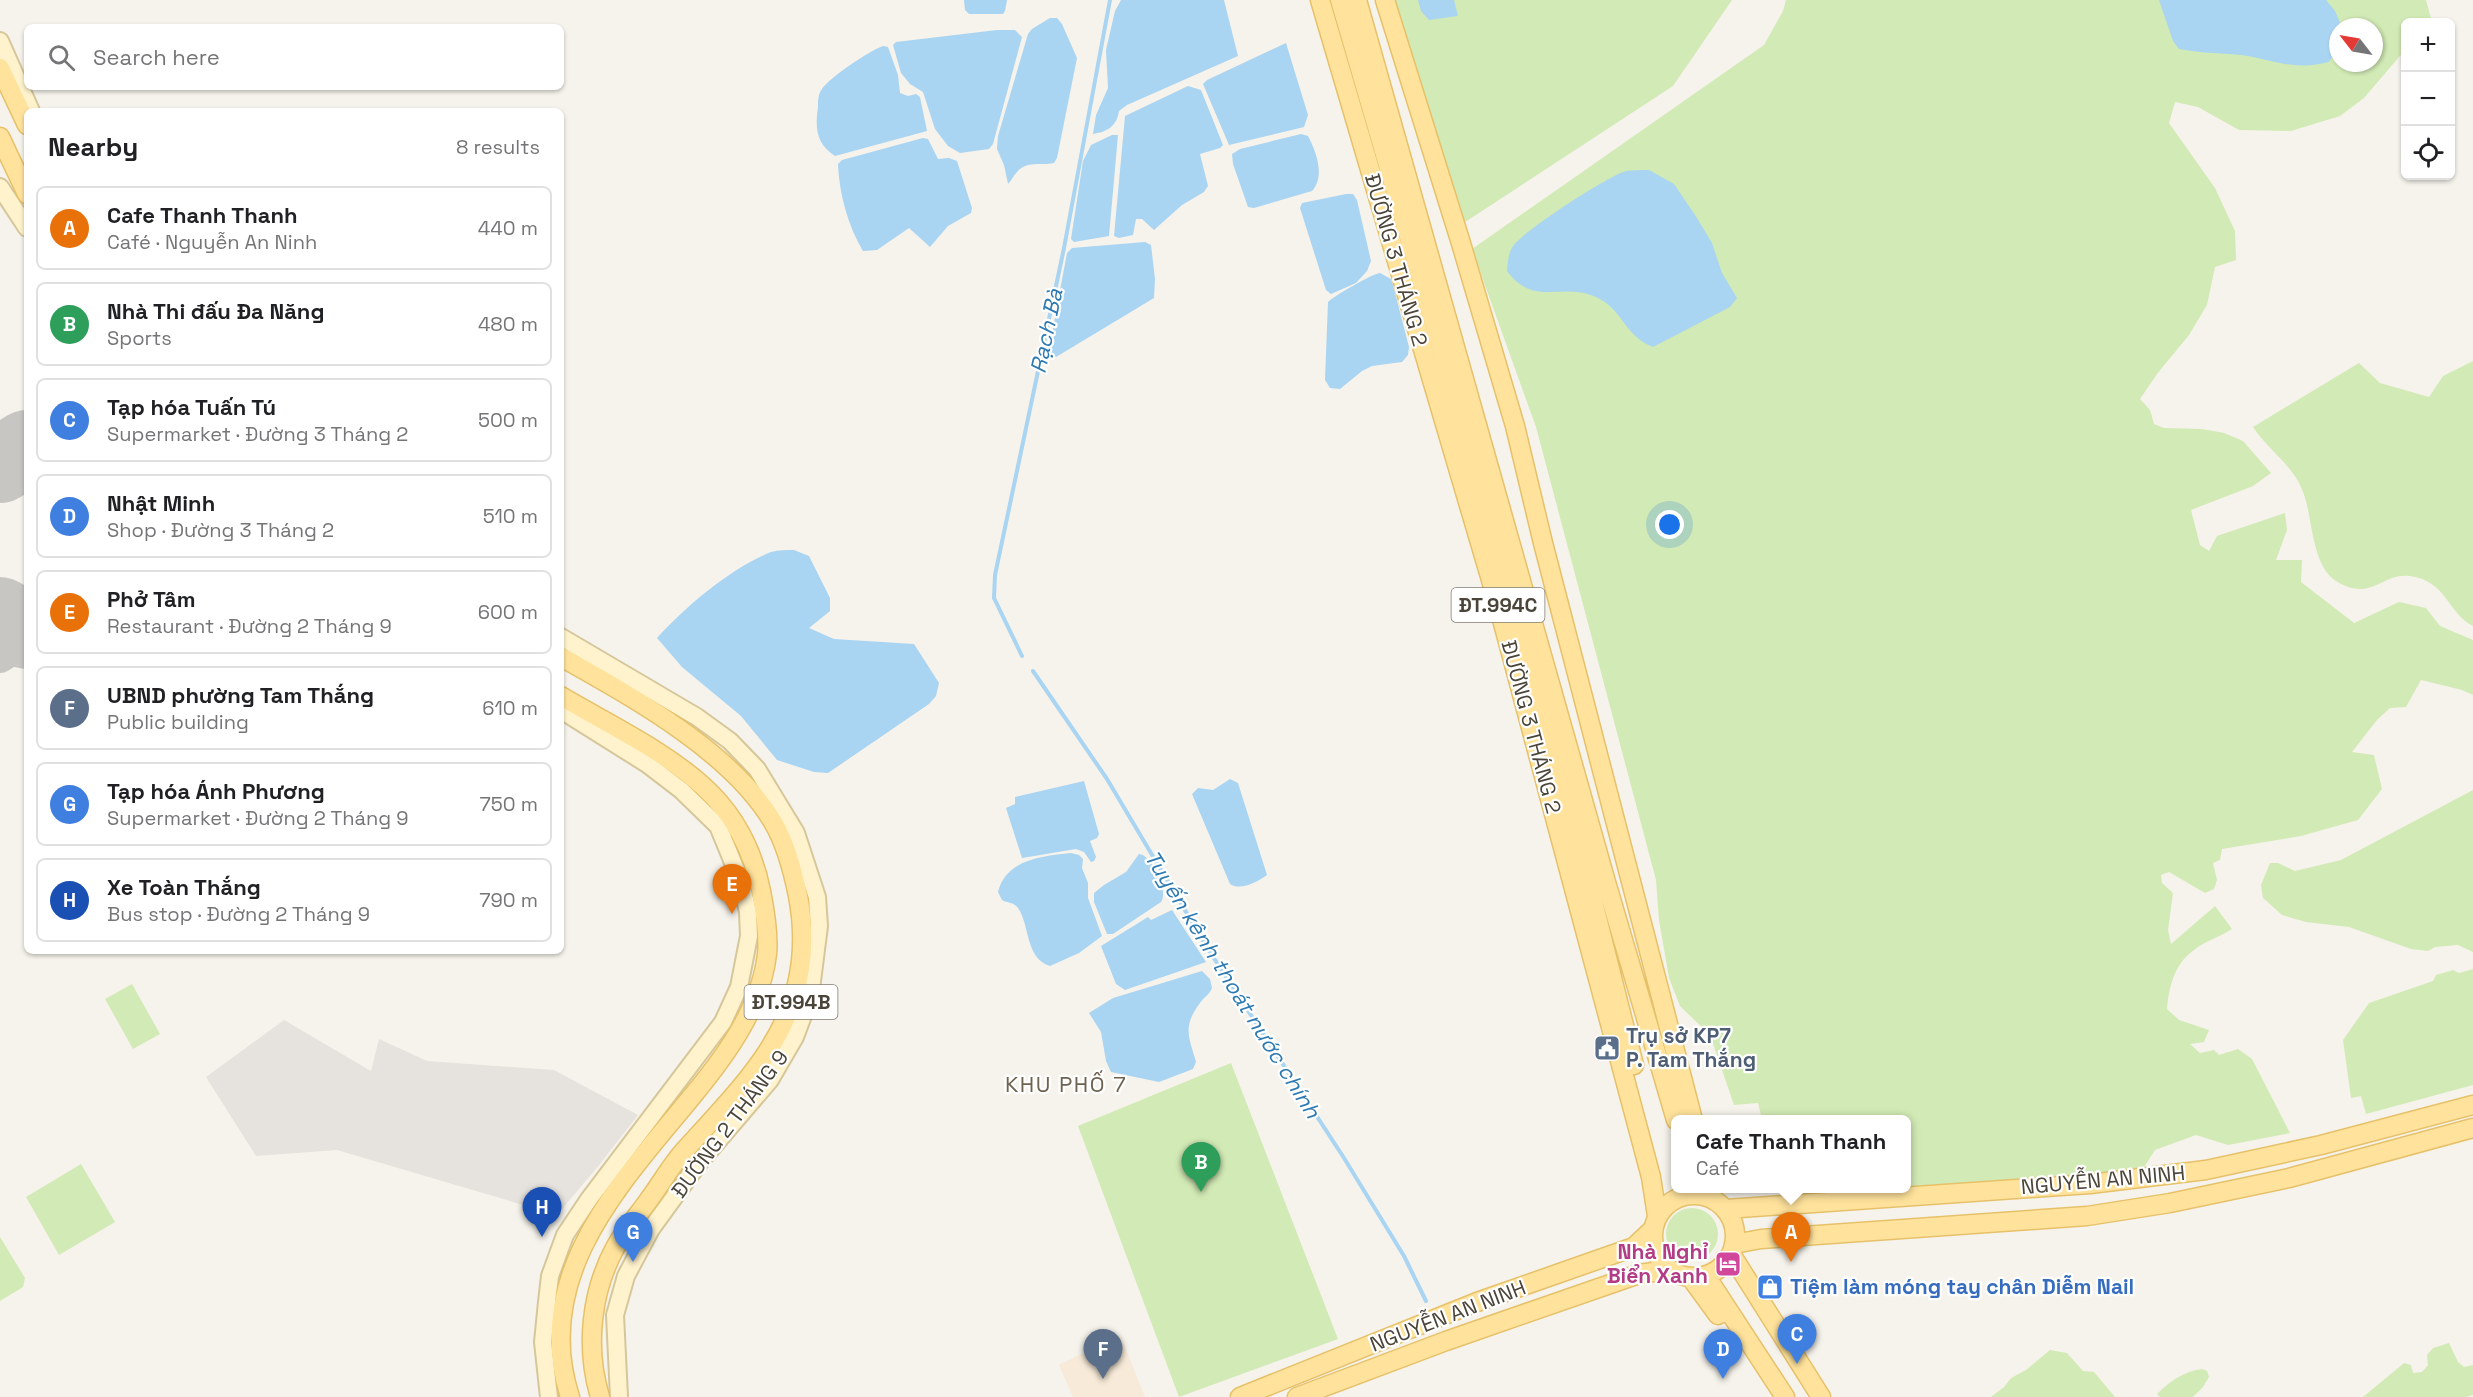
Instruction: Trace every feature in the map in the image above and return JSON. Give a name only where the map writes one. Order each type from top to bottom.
[{"type":"main road","name":"ĐƯỜNG 3 THÁNG 2","points":[[1320,0],[1496,597],[1651,1177],[1659,1216]]},
{"type":"main road","name":"ĐƯỜNG 3 THÁNG 2","points":[[1340,0],[1551,735],[1659,1216]]},
{"type":"main road","name":"ĐƯỜNG 3 THÁNG 2","points":[[1357,0],[1606,882],[1675,1115]]},
{"type":"main road","name":"ĐT.994C","points":[[1385,0],[1515,426],[1543,543],[1692,1115]]},
{"type":"main road","points":[[0,41],[30,108]]},
{"type":"main road","points":[[0,68],[24,119]]},
{"type":"main road","points":[[0,137],[24,188]]},
{"type":"main road","points":[[0,187],[24,223]]},
{"type":"main road","name":"ĐƯỜNG 2 THÁNG 9","points":[[564,639],[697,717],[730,741],[757,769],[796,833],[817,897],[819,926],[810,997],[795,1037],[770,1080],[699,1163],[651,1229],[626,1276],[615,1315],[619,1397]]},
{"type":"main road","name":"ĐƯỜNG 2 THÁNG 9","points":[[564,659],[708,749],[746,784],[773,822],[788,857],[802,918],[803,953],[795,992],[786,1018],[751,1073],[681,1155],[616,1245],[605,1271],[596,1298],[591,1324],[593,1355],[600,1397]]},
{"type":"main road","name":"ĐT.994B","points":[[564,698],[676,765],[703,786],[730,815],[750,852],[758,878],[767,927],[767,955],[756,992],[746,1019],[726,1055],[608,1203],[583,1244],[571,1271],[560,1326],[561,1357],[570,1397]]},
{"type":"main road","name":"ĐT.994B","points":[[549,1397],[543,1342],[550,1276],[565,1235],[594,1191],[723,1023],[739,987],[749,936],[748,912],[741,882],[735,862],[718,826],[681,790],[646,764],[564,712]]},
{"type":"main road","name":"NGUYỄN AN NINH","points":[[1911,1190],[2090,1184],[2206,1170],[2321,1145],[2473,1105]]},
{"type":"main road","name":"NGUYỄN AN NINH","points":[[1730,1254],[1761,1239],[2087,1216],[2169,1203],[2289,1178],[2473,1128]]},
{"type":"main road","points":[[2321,1145],[2329,1167]]},
{"type":"main road","points":[[2121,1181],[2127,1208]]},
{"type":"main road","points":[[2087,1216],[2090,1184]]},
{"type":"main road","name":"NGUYỄN AN NINH","points":[[1711,1196],[1806,1193]]},
{"type":"main road","points":[[1659,1216],[1690,1194],[1711,1196],[1732,1220],[1735,1232],[1730,1254],[1699,1277],[1679,1276],[1669,1270]]},
{"type":"main road","name":"ĐT.994C","points":[[1659,1216],[1653,1245],[1659,1259],[1669,1270]]},
{"type":"main road","name":"NGUYỄN AN NINH","points":[[1240,1397],[1279,1390],[1477,1302],[1634,1247],[1659,1216]]},
{"type":"main road","points":[[1730,1254],[1810,1397]]},
{"type":"main road","points":[[1730,1254],[1821,1397]]},
{"type":"main road","name":"NGUYỄN AN NINH","points":[[1298,1397],[1446,1341],[1639,1274],[1669,1270]]},
{"type":"main road","points":[[1699,1277],[1717,1313],[1770,1397]]},
{"type":"main road","points":[[1699,1277],[1785,1397]]},
{"type":"shaded area","points":[[284,1020],[371,1071],[379,1039],[427,1061],[554,1070],[638,1115],[557,1215],[337,1150],[256,1156],[206,1077]]},
{"type":"shaded area","points":[[1120,1335],[1145,1397],[1073,1397],[1059,1365]]},
{"type":"green space","points":[[1394,0],[1732,0],[1673,86],[1459,226]]},
{"type":"green space","points":[[1786,0],[2426,0],[2431,18],[2401,18],[2401,55],[2364,98],[2340,116],[2291,131],[2239,130],[2198,107],[2175,102],[2169,123],[2215,188],[2235,231],[2236,260],[2215,267],[2207,305],[2189,335],[2140,399],[2150,410],[2154,424],[2164,428],[2202,429],[2224,433],[2243,441],[2271,473],[2253,486],[2191,510],[2200,545],[2209,551],[2217,536],[2285,513],[2287,530],[2276,560],[2302,560],[2301,582],[2354,623],[2399,602],[2426,608],[2440,626],[2473,640],[2473,695],[2421,680],[2406,707],[2390,708],[2377,720],[2352,752],[2374,755],[2382,789],[2358,820],[2301,836],[2222,849],[2220,860],[2213,863],[2217,880],[2214,889],[2205,893],[2169,872],[2161,875],[2162,883],[2173,893],[2168,930],[2171,944],[2215,906],[2232,929],[2198,947],[2182,962],[2171,984],[2167,1009],[2179,1020],[2209,1030],[2204,1042],[2190,1044],[2200,1053],[2214,1050],[2219,1055],[2238,1049],[2252,1059],[2290,1133],[2228,1145],[2196,1135],[2155,1150],[2143,1169],[1911,1188],[1911,1115],[1761,1115],[1758,1103],[1734,1105],[1710,1035],[1680,1006],[1669,978],[1659,920],[1656,880],[1536,427],[1472,249],[1764,45],[1783,11]]},
{"type":"green space","points":[[2473,361],[2473,626],[2458,614],[2440,591],[2422,579],[2400,576],[2358,589],[2336,581],[2328,574],[2317,552],[2306,502],[2299,483],[2294,474],[2253,427],[2359,363],[2380,383],[2429,397],[2443,376]]},
{"type":"green space","points":[[2473,790],[2473,952],[2458,945],[2435,947],[2428,951],[2411,949],[2349,927],[2306,922],[2282,915],[2263,898],[2261,885],[2270,863],[2278,863],[2295,871],[2341,860]]},
{"type":"green space","points":[[2473,969],[2473,1085],[2366,1114],[2361,1096],[2351,1098],[2343,1040],[2369,1003],[2433,981],[2436,975],[2453,970],[2459,973]]},
{"type":"green space","points":[[132,984],[160,1034],[133,1049],[105,999]]},
{"type":"green space","points":[[1231,1063],[1338,1339],[1179,1397],[1078,1126]]},
{"type":"green space","points":[[81,1164],[115,1222],[59,1255],[26,1197]]},
{"type":"green space","points":[[1692,1208],[1702,1210],[1710,1216],[1716,1224],[1718,1234],[1716,1244],[1710,1252],[1702,1258],[1692,1260],[1682,1258],[1674,1252],[1668,1244],[1666,1234],[1668,1224],[1674,1216],[1682,1210]]},
{"type":"green space","points":[[0,1237],[25,1278],[23,1287],[0,1301]]},
{"type":"green space","points":[[2449,1343],[2458,1362],[2464,1367],[2473,1365],[2473,1395],[2466,1397],[2363,1397],[2404,1363],[2411,1365],[2413,1373],[2422,1372],[2428,1365],[2427,1355],[2433,1348]]},
{"type":"green space","points":[[2050,1350],[2067,1353],[2083,1371],[2094,1372],[2115,1397],[1991,1397],[2011,1378],[2026,1370]]},
{"type":"green space","points":[[2202,1369],[2207,1371],[2209,1377],[2193,1397],[2160,1397],[2157,1394],[2177,1378]]},
{"type":"water","points":[[964,0],[1007,0],[1003,14],[969,14],[965,10]]},
{"type":"water","points":[[1121,0],[1224,0],[1238,56],[1127,105],[1119,111],[1116,121],[1110,127],[1103,132],[1093,134],[1096,115],[1108,88],[1106,50],[1115,11]]},
{"type":"water","points":[[1418,0],[1454,0],[1458,16],[1429,20],[1421,11]]},
{"type":"water","points":[[2159,0],[2326,0],[2338,18],[2329,18],[2329,62],[2316,64],[2284,64],[2241,55],[2179,49],[2173,41]]},
{"type":"water","points":[[1050,18],[1057,18],[1062,24],[1077,58],[1057,158],[1054,163],[1034,164],[1021,168],[1008,184],[1004,165],[997,149],[998,136],[1028,34]]},
{"type":"water","points":[[997,30],[1015,30],[1022,37],[993,144],[989,149],[960,153],[948,146],[935,129],[923,92],[910,84],[901,73],[893,45],[896,42]]},
{"type":"water","points":[[1286,43],[1308,115],[1304,127],[1229,145],[1203,84],[1207,80]]},
{"type":"water","points":[[883,46],[888,47],[898,75],[900,93],[908,96],[916,94],[920,97],[927,131],[835,156],[824,146],[818,135],[820,93],[826,84],[841,71]]},
{"type":"water","points":[[1188,86],[1201,90],[1223,145],[1200,154],[1208,186],[1204,192],[1182,205],[1154,230],[1142,219],[1136,219],[1133,235],[1119,238],[1114,236],[1125,116]]},
{"type":"water","points":[[1301,134],[1308,136],[1318,165],[1318,179],[1312,191],[1254,208],[1248,207],[1233,164],[1232,154],[1240,149]]},
{"type":"water","points":[[1112,135],[1118,135],[1109,236],[1074,242],[1071,239],[1083,161],[1091,145]]},
{"type":"water","points":[[923,138],[928,139],[938,159],[949,158],[957,161],[972,208],[971,213],[948,226],[930,247],[909,228],[877,250],[863,251],[845,209],[838,164],[842,160]]},
{"type":"water","points":[[1649,170],[1674,184],[1712,243],[1722,273],[1737,298],[1730,307],[1653,347],[1635,335],[1617,313],[1602,300],[1579,292],[1547,292],[1527,288],[1517,282],[1507,271],[1509,254],[1514,245],[1550,216],[1616,175],[1626,171]]},
{"type":"water","points":[[1353,194],[1357,200],[1371,261],[1367,271],[1356,283],[1331,294],[1326,290],[1300,208],[1302,203]]},
{"type":"water","points":[[1145,242],[1151,245],[1155,279],[1154,298],[1056,357],[1048,355],[1067,253],[1072,248]]},
{"type":"water","points":[[1380,273],[1391,279],[1409,347],[1408,355],[1402,362],[1372,366],[1362,371],[1340,389],[1330,388],[1325,380],[1328,302],[1369,277]]},
{"type":"water","points":[[794,550],[809,556],[830,598],[830,611],[809,628],[834,639],[914,644],[939,683],[936,696],[929,704],[828,773],[814,772],[777,760],[741,716],[682,667],[657,638],[695,601],[740,568],[771,552]]},
{"type":"water","points":[[1230,779],[1238,783],[1267,875],[1254,883],[1239,887],[1230,884],[1192,794],[1198,788],[1213,790]]},
{"type":"water","points":[[1084,781],[1099,834],[1097,838],[1090,841],[1096,857],[1094,861],[1091,862],[1084,852],[1076,849],[1022,858],[1006,808],[1015,804],[1015,797]]},
{"type":"water","points":[[1071,853],[1083,859],[1082,868],[1088,883],[1088,898],[1102,936],[1079,953],[1050,966],[1042,962],[1032,949],[1018,908],[1002,900],[998,892],[1002,881],[1017,866],[1038,858]]},
{"type":"water","points":[[1139,854],[1149,860],[1158,874],[1163,890],[1161,902],[1113,934],[1107,934],[1094,902],[1094,893],[1126,872]]},
{"type":"water","points":[[1172,910],[1206,962],[1125,990],[1116,984],[1101,946],[1148,917],[1151,920]]},
{"type":"water","points":[[1202,971],[1210,979],[1212,988],[1194,1011],[1189,1026],[1189,1039],[1196,1062],[1193,1069],[1159,1082],[1111,1072],[1106,1061],[1101,1032],[1089,1013],[1113,998]]},
{"type":"waterway","name":"Rạch Bà","points":[[1022,656],[994,598],[995,575],[1064,248],[1110,0]]},
{"type":"waterway","name":"Tuyến kênh thoát nước chính","points":[[1033,671],[1107,779],[1208,949],[1344,1158],[1404,1256],[1426,1301]]},
{"type":"taxiway","points":[[0,658],[24,643]]},
{"type":"runway","points":[[0,465],[24,450]]},
{"type":"runway","points":[[0,615],[24,629]]},
{"type":"place","name":"Phở Tâm","points":[[732,914]]},
{"type":"place","name":"Trụ sở KP7 P. Tam Thắng","points":[[1607,1048]]},
{"type":"place","name":"Nhà Thi đấu Đa Năng","points":[[1201,1192]]},
{"type":"place","name":"Xe Toàn Thắng","points":[[542,1237]]},
{"type":"place","name":"Tạp hóa Ánh Phương","points":[[633,1262]]},
{"type":"place","name":"Cafe Thanh Thanh","points":[[1791,1262]]},
{"type":"place","name":"Nhà Nghỉ Biển Xanh","points":[[1728,1264]]},
{"type":"place","name":"Tiệm làm móng tay chân Diễm Nail","points":[[1770,1287]]},
{"type":"place","name":"Tạp hóa Tuấn Tú","points":[[1797,1364]]},
{"type":"place","name":"UBND phường Tam Thắng","points":[[1103,1379]]},
{"type":"place","name":"Nhật Minh","points":[[1723,1379]]},
{"type":"district","name":"KHU PHỐ 7","points":[[1066,1084]]}]
